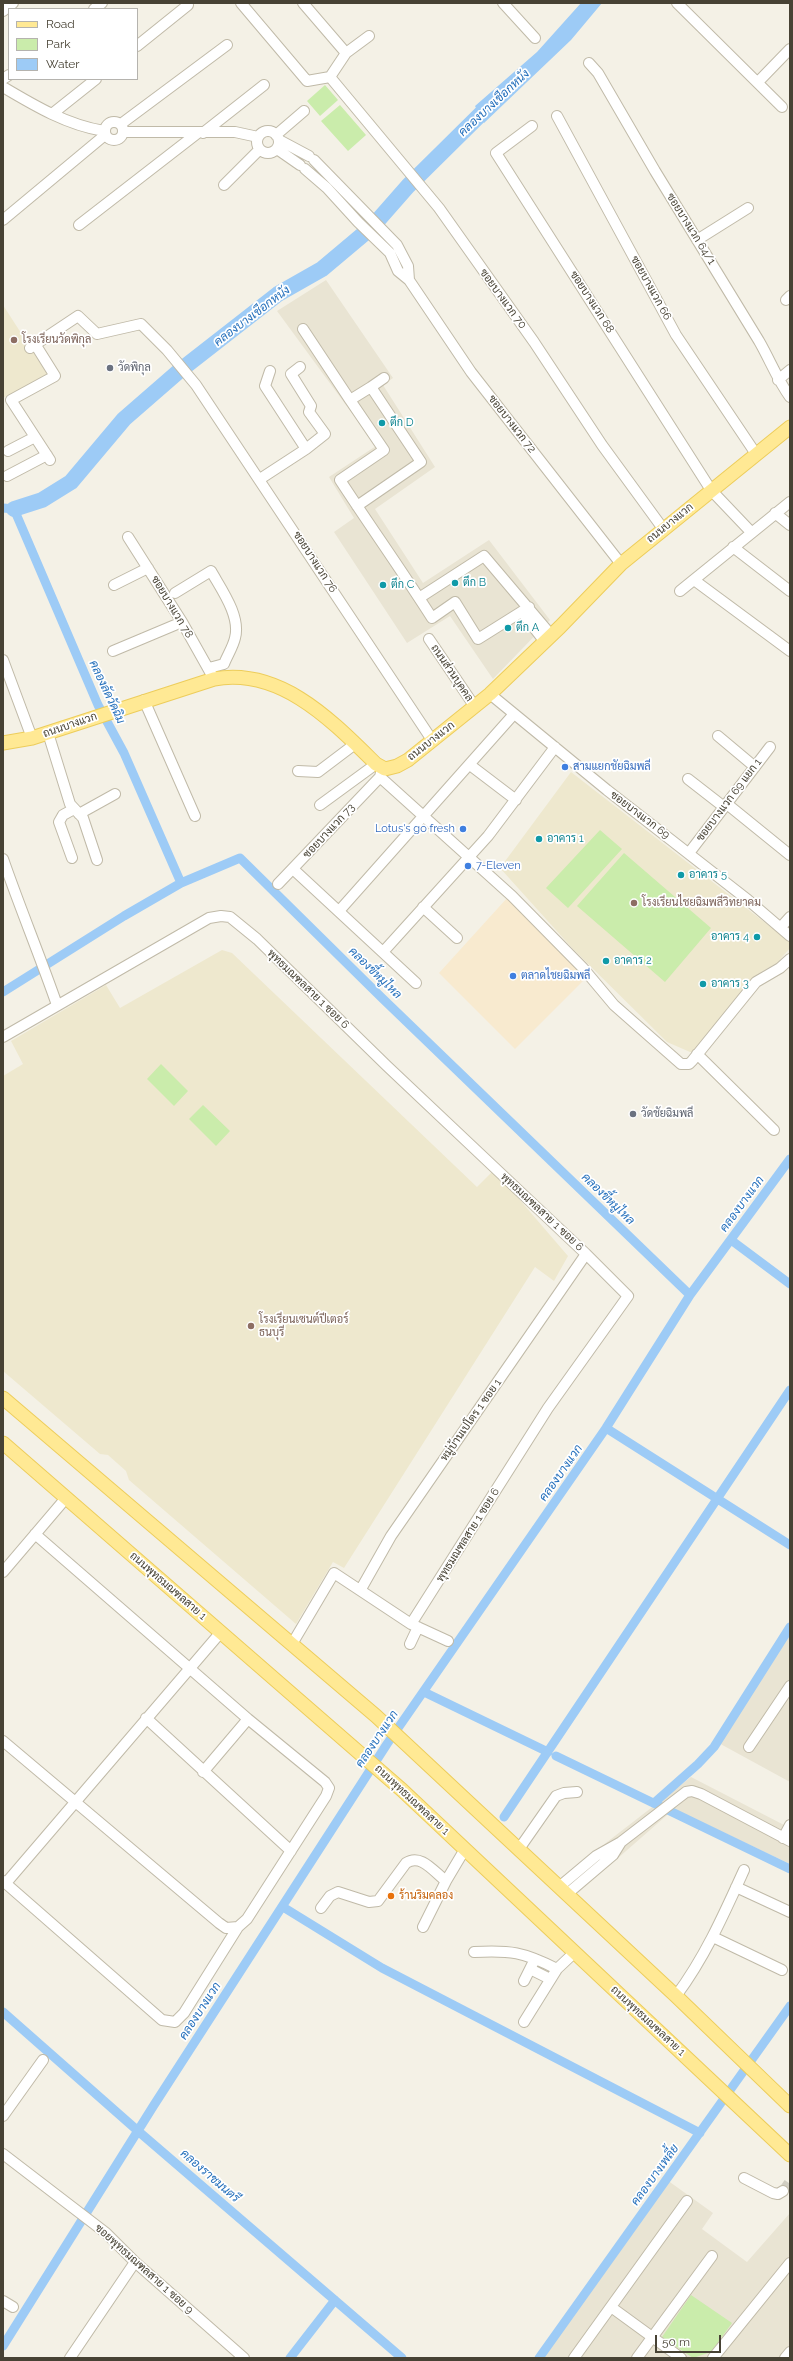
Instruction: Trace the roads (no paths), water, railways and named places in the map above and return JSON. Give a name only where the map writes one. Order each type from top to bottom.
[{"type":"main road","name":"ถนนบางแวก","points":[[3,743],[32,738],[48,733],[144,700],[211,673],[247,677],[286,691],[319,711],[379,769],[390,769],[397,766],[432,740],[490,694],[548,639],[621,564],[790,427]]},
{"type":"main road","points":[[3,1398],[376,1716],[676,1996],[790,2106]]},
{"type":"main road","name":"ถนนพุทธมณฑลสาย 1","points":[[3,1443],[402,1790],[787,2151]]},
{"type":"street","points":[[3,11],[13,3]]},
{"type":"street","points":[[241,3],[308,81],[330,77],[346,53],[369,36]]},
{"type":"street","points":[[303,3],[346,53]]},
{"type":"street","points":[[503,3],[535,38]]},
{"type":"street","points":[[677,3],[782,106]]},
{"type":"street","points":[[138,45],[188,5]]},
{"type":"street","points":[[3,87],[52,114],[87,128],[105,133],[110,139],[115,140],[121,137],[122,128],[227,45]]},
{"type":"street","points":[[758,82],[790,49]]},
{"type":"street","name":"ซอยบางแวก 64/1","points":[[589,63],[598,73],[697,240],[766,352],[778,380],[790,397]]},
{"type":"street","name":"ซอยบางแวก 70","points":[[330,77],[439,208],[534,342],[602,445],[664,530]]},
{"type":"street","points":[[52,114],[95,80]]},
{"type":"street","points":[[79,225],[264,85]]},
{"type":"street","points":[[304,112],[277,141],[268,154],[260,150],[257,145],[258,137],[265,131],[272,132],[277,141],[327,188],[358,222],[390,253],[398,271],[409,280]]},
{"type":"street","name":"ซอยบางแวก 66","points":[[557,116],[676,335],[756,454]]},
{"type":"street","points":[[3,220],[105,133],[106,125],[112,122],[122,128],[201,133],[235,132],[258,137]]},
{"type":"street","name":"ซอยบางแวก 68","points":[[532,126],[496,153],[711,490]]},
{"type":"street","points":[[277,141],[312,158],[397,245],[408,266],[409,280]]},
{"type":"street","points":[[224,184],[260,150]]},
{"type":"street","points":[[697,240],[748,208]]},
{"type":"street","name":"ซอยบางแวก 72","points":[[409,280],[471,372],[621,564]]},
{"type":"street","name":"ซอยบางแวก 76","points":[[35,437],[11,400],[55,376],[32,346],[78,316],[97,334],[141,324],[167,350],[196,385],[260,479],[432,740]]},
{"type":"street","points":[[303,329],[384,450],[340,480],[432,618],[455,602],[478,639],[525,610]]},
{"type":"street","points":[[260,479],[306,449],[324,434],[309,412],[312,406],[291,374],[300,367]]},
{"type":"street","points":[[778,380],[790,370]]},
{"type":"street","points":[[270,371],[265,386],[306,449]]},
{"type":"street","points":[[350,400],[378,382],[421,462],[357,506]]},
{"type":"street","points":[[7,476],[48,457],[35,437],[8,451]]},
{"type":"street","points":[[711,490],[751,532]]},
{"type":"street","points":[[680,591],[751,532],[790,502]]},
{"type":"street","points":[[775,513],[790,525]]},
{"type":"street","name":"ซอยบางแวก 78","points":[[128,537],[182,622],[211,673]]},
{"type":"street","points":[[733,547],[790,591]]},
{"type":"street","points":[[419,598],[484,556],[521,601],[525,610],[548,639]]},
{"type":"street","points":[[114,585],[148,568]]},
{"type":"street","points":[[175,593],[211,571],[232,610],[236,627],[235,637],[224,664],[211,673]]},
{"type":"street","points":[[694,580],[790,651]]},
{"type":"street","points":[[113,651],[182,622]]},
{"type":"street","name":"ถนนส่วนบุคคล","points":[[429,639],[475,706]]},
{"type":"street","points":[[3,660],[32,738]]},
{"type":"street","name":"ซอยบางแวก 69","points":[[490,694],[781,927],[790,936]]},
{"type":"street","points":[[144,700],[195,816]]},
{"type":"street","points":[[339,911],[514,714]]},
{"type":"street","points":[[48,733],[76,812],[83,818],[97,860]]},
{"type":"street","points":[[718,736],[755,767]]},
{"type":"street","points":[[298,771],[318,772],[354,744]]},
{"type":"street","points":[[383,952],[468,859],[516,800],[555,747]]},
{"type":"street","name":"ซอยบางแวก 69 แยก 1","points":[[689,853],[770,747]]},
{"type":"street","points":[[470,765],[516,800]]},
{"type":"street","points":[[320,805],[379,769],[424,817],[468,859],[512,896],[583,968],[614,1005],[673,1059],[685,1065],[697,1054],[756,982],[780,968],[790,959]]},
{"type":"street","name":"ซอยบางแวก 73","points":[[278,884],[293,869],[379,769]]},
{"type":"street","points":[[688,779],[790,855]]},
{"type":"street","points":[[72,858],[58,822],[63,814],[76,812],[115,794]]},
{"type":"street","points":[[3,859],[19,905],[36,944],[57,1005]]},
{"type":"street","points":[[293,869],[416,983]]},
{"type":"street","points":[[424,908],[457,938]]},
{"type":"street","name":"พุทธมณฑลสาย 1 ซอย 6","points":[[3,1037],[209,918],[221,916],[230,917],[257,939],[387,1066],[586,1254],[628,1296],[548,1408],[415,1626]]},
{"type":"street","points":[[781,927],[790,917]]},
{"type":"street","points":[[697,1054],[774,1130]]},
{"type":"street","name":"หมู่บ้านเปโตร 1 ซอย 1","points":[[361,1589],[391,1536],[586,1254]]},
{"type":"street","points":[[3,1572],[66,1498]]},
{"type":"street","points":[[35,1534],[188,1668],[325,1782],[329,1788],[291,1852],[247,1919],[238,1927],[184,2012],[175,2022],[167,2022],[162,2020],[4,1882],[75,1803],[188,1668],[221,1632]]},
{"type":"street","points":[[292,1644],[334,1573],[361,1589],[415,1626],[448,1641]]},
{"type":"street","points":[[410,1644],[415,1626]]},
{"type":"street","points":[[749,1747],[790,1686]]},
{"type":"street","points":[[146,1718],[291,1852]]},
{"type":"street","points":[[203,1772],[248,1719]]},
{"type":"street","points":[[3,1741],[219,1923],[226,1928],[238,1927]]},
{"type":"street","points":[[563,1891],[596,1856],[621,1842],[679,1795],[692,1791],[786,1839],[790,1826]]},
{"type":"street","points":[[519,1849],[556,1796],[564,1792],[577,1792]]},
{"type":"street","points":[[423,1927],[446,1881],[465,1849]]},
{"type":"street","points":[[321,1908],[330,1896],[338,1892],[370,1902],[378,1901],[406,1863],[412,1858],[419,1859],[446,1881]]},
{"type":"street","points":[[676,1996],[694,1972],[713,1937],[744,1870]]},
{"type":"street","points":[[736,1887],[790,1912]]},
{"type":"street","points":[[713,1937],[782,1970]]},
{"type":"street","points":[[474,1952],[509,1951],[535,1959],[557,1969]]},
{"type":"street","points":[[524,2022],[557,1969],[575,1952]]},
{"type":"street","points":[[524,1982],[535,1959]]},
{"type":"street","points":[[530,1969],[550,1979]]},
{"type":"street","points":[[3,2116],[44,2060]]},
{"type":"street","name":"ซอยพุทธมณฑลสาย 1 ซอย 9","points":[[3,2154],[106,2233],[135,2262],[244,2358]]},
{"type":"street","points":[[744,2178],[773,2193],[778,2194],[783,2191]]},
{"type":"street","points":[[574,2358],[687,2201]]},
{"type":"street","points":[[637,2358],[712,2256]]},
{"type":"street","points":[[70,2358],[135,2262]]},
{"type":"street","points":[[713,2358],[790,2263]]},
{"type":"street","points":[[3,2301],[13,2307]]},
{"type":"street","points":[[611,2307],[681,2358]]},
{"type":"street","points":[[785,2358],[790,2352]]},
{"type":"water","points":[[581,3],[602,3],[571,40],[484,123],[475,106],[537,52]]},
{"type":"waterway","name":"คลองบางเชือกหนัง","points":[[14,509],[42,500],[71,482],[124,419],[178,372],[278,294],[322,269],[372,227],[408,186],[495,100]]},
{"type":"waterway","name":"คลองลัดวัดฉิม","points":[[3,508],[14,509],[98,705],[124,753],[181,883]]},
{"type":"waterway","name":"คลองขี้หมูไหล","points":[[3,992],[124,916],[181,883],[240,858],[381,997],[690,1295]]},
{"type":"waterway","name":"คลองบางแวก","points":[[3,2346],[154,2105],[387,1744],[606,1428],[690,1295],[790,1159]]},
{"type":"waterway","points":[[731,1240],[790,1284]]},
{"type":"waterway","points":[[504,1817],[790,1390]]},
{"type":"waterway","points":[[606,1428],[790,1545]]},
{"type":"waterway","points":[[654,1803],[698,1764],[714,1747],[790,1627]]},
{"type":"waterway","points":[[424,1692],[548,1752]]},
{"type":"waterway","points":[[556,1756],[790,1869]]},
{"type":"waterway","points":[[283,1907],[382,1968],[700,2133]]},
{"type":"waterway","name":"คลองบางเพลี้ย","points":[[539,2358],[790,2006]]},
{"type":"waterway","name":"คลองราชมนตรี","points":[[3,2012],[138,2131],[402,2358]]},
{"type":"waterway","points":[[290,2358],[335,2300]]},
{"type":"tunnel","points":[[783,2191],[790,2181]]},
{"type":"place","name":"โรงเรียนวัดพิกุล","points":[[14,340]]},
{"type":"place","name":"วัดพิกุล","points":[[110,368]]},
{"type":"place","name":"ตึก D","points":[[382,423]]},
{"type":"place","name":"ตึก B","points":[[455,583]]},
{"type":"place","name":"ตึก C","points":[[383,585]]},
{"type":"place","name":"ตึก A","points":[[508,628]]},
{"type":"place","name":"สามแยกชัยฉิมพลี","points":[[565,767]]},
{"type":"place","name":"Lotus's go fresh","points":[[463,829]]},
{"type":"place","name":"อาคาร 1","points":[[539,839]]},
{"type":"place","name":"7-Eleven","points":[[468,866]]},
{"type":"place","name":"อาคาร 5","points":[[681,875]]},
{"type":"place","name":"โรงเรียนไชยฉิมพลีวิทยาคม","points":[[634,903]]},
{"type":"place","name":"อาคาร 4","points":[[757,937]]},
{"type":"place","name":"อาคาร 2","points":[[606,961]]},
{"type":"place","name":"ตลาดไชยฉิมพลี","points":[[513,976]]},
{"type":"place","name":"อาคาร 3","points":[[703,984]]},
{"type":"place","name":"วัดชัยฉิมพลี","points":[[633,1114]]},
{"type":"place","name":"โรงเรียนเซนต์ปีเตอร์ ธนบุรี","points":[[251,1326]]},
{"type":"place","name":"ร้านริมคลอง","points":[[391,1896]]}]
